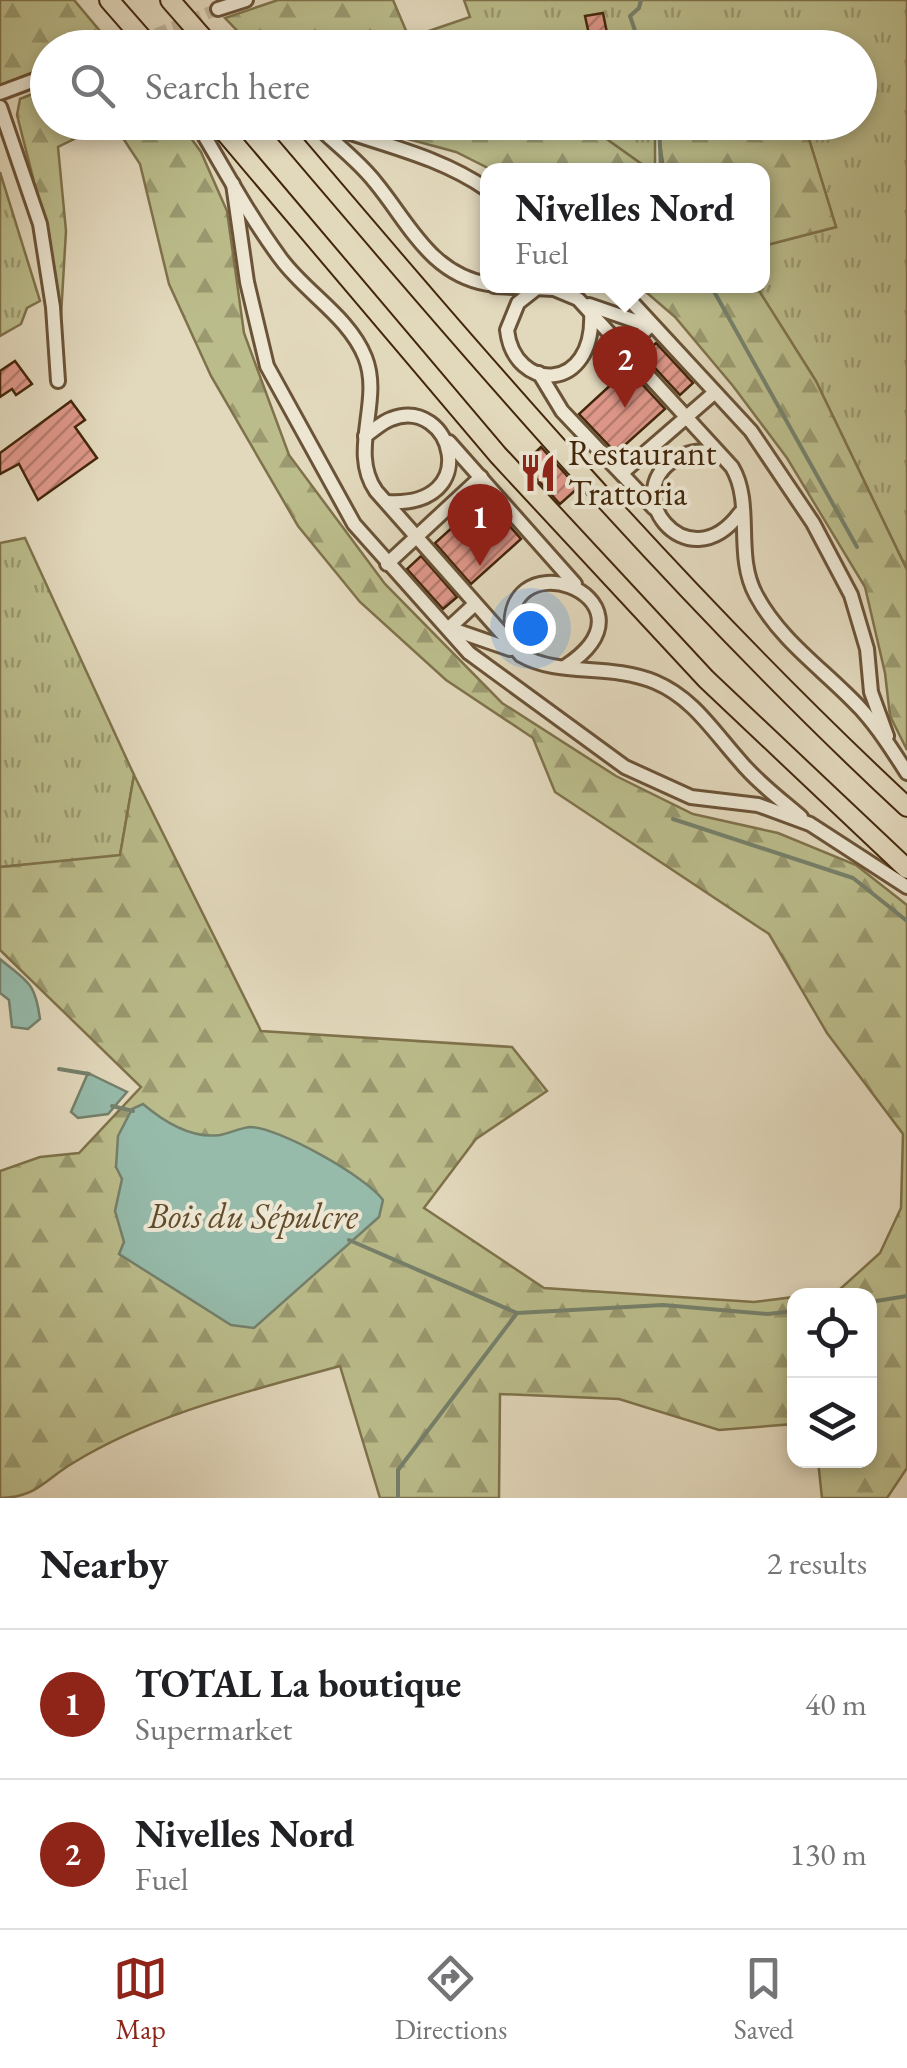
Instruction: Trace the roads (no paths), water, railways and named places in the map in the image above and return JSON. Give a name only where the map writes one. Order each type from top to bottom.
[{"type":"highway","points":[[110,0],[136,30]]},
{"type":"highway","points":[[170,0],[196,30]]},
{"type":"highway","points":[[231,140],[498,455],[693,666],[907,869]]},
{"type":"highway","points":[[291,140],[534,426],[738,645],[907,807]]},
{"type":"street","points":[[218,9],[246,0]]},
{"type":"street","points":[[0,94],[30,82]]},
{"type":"street","points":[[0,107],[40,224],[53,306],[58,381]]},
{"type":"street","points":[[207,140],[283,262],[354,337],[366,360],[370,406],[365,436],[367,478],[518,652],[536,664],[628,672],[686,700],[772,793],[810,824],[907,887]]},
{"type":"street","points":[[334,140],[373,179],[428,254],[451,271],[480,281]]},
{"type":"street","points":[[365,140],[414,150],[480,186]]},
{"type":"street","points":[[233,184],[246,282],[267,366],[354,524],[387,564],[504,682],[625,767],[691,797],[758,805],[810,824]]},
{"type":"street","points":[[531,293],[518,303],[507,330],[518,360],[539,374],[562,411],[673,531],[697,540],[729,528],[740,513]]},
{"type":"street","points":[[568,293],[601,312],[650,326]]},
{"type":"street","points":[[623,293],[751,431],[814,522],[852,595],[867,649],[872,692],[892,748]]},
{"type":"street","points":[[578,299],[688,416],[739,478],[740,513],[753,591],[775,626],[861,710],[907,772]]},
{"type":"street","points":[[539,374],[563,373],[580,362],[592,339],[591,310]]},
{"type":"street","points":[[626,349],[650,326]]},
{"type":"street","points":[[622,473],[714,394]]},
{"type":"street","points":[[365,436],[391,419],[408,416],[434,426],[577,586],[596,612],[597,631],[590,646],[564,668]]},
{"type":"street","points":[[386,502],[422,500],[434,492],[450,470],[451,455],[445,437]]},
{"type":"street","points":[[654,508],[658,477],[669,463],[699,452],[721,456]]},
{"type":"street","points":[[387,564],[481,477]]},
{"type":"street","points":[[518,652],[511,619],[526,593],[545,581],[577,586]]},
{"type":"street","points":[[449,628],[475,604]]},
{"type":"street","points":[[449,628],[518,652]]},
{"type":"waterway","points":[[635,30],[630,16],[641,0]]},
{"type":"waterway","points":[[660,140],[661,163]]},
{"type":"waterway","points":[[715,293],[857,547]]},
{"type":"waterway","points":[[673,819],[853,878],[907,921]]},
{"type":"waterway","points":[[59,1069],[89,1074]]},
{"type":"waterway","points":[[112,1106],[133,1111]]},
{"type":"waterway","points":[[349,1240],[517,1313],[663,1305],[768,1314],[787,1312]]},
{"type":"waterway","points":[[877,1301],[907,1296]]},
{"type":"waterway","points":[[398,1498],[398,1470],[517,1313]]},
{"type":"tunnel","points":[[167,30],[218,9]]},
{"type":"place","name":"Nivelles Nord","points":[[625,408]]},
{"type":"place","name":"Restaurant Trattoria","points":[[538,473]]},
{"type":"place","name":"TOTAL La boutique","points":[[480,566]]},
{"type":"park label","name":"Bois du Sépulcre","points":[[253,1216]]}]
